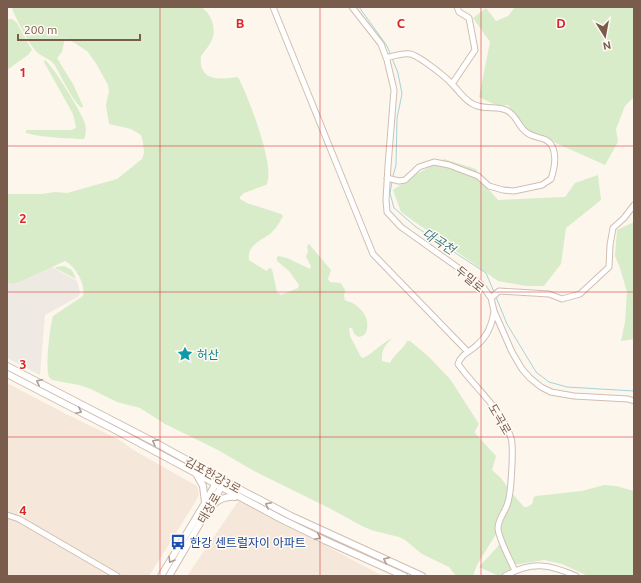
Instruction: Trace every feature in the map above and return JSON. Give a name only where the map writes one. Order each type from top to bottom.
[{"type":"street","points":[[273,7],[373,254],[468,352],[479,344],[491,327],[494,311]]},
{"type":"street","name":"두밀로","points":[[352,7],[390,57],[394,90],[391,179],[386,200],[388,212],[401,227],[481,284],[494,296],[494,311],[522,369],[541,387],[551,392],[574,396],[628,399],[634,401]]},
{"type":"street","points":[[452,84],[475,50],[470,18],[458,12],[457,7]]},
{"type":"street","points":[[390,57],[411,54],[424,61],[473,104],[484,108],[507,110],[512,113],[526,132],[542,138],[550,143],[555,154],[551,179],[542,185],[514,191],[489,186],[478,176],[449,165],[434,162],[419,167],[405,180],[391,179]]},
{"type":"street","points":[[494,296],[499,291],[549,294],[562,299],[580,294],[609,267],[610,245],[613,228],[624,218],[634,205]]},
{"type":"street","name":"도곡로","points":[[468,352],[460,357],[458,364],[466,376],[488,399],[503,422],[511,439],[512,456],[510,499],[499,524],[498,530],[515,571]]},
{"type":"street","name":"김포한강3로","points":[[7,366],[150,439],[218,478],[291,516],[422,576]]},
{"type":"street","name":"김포한강3로","points":[[7,374],[119,432],[240,498],[324,540],[404,576]]},
{"type":"street","points":[[196,474],[203,486],[208,504]]},
{"type":"street","points":[[161,576],[208,504],[218,478]]},
{"type":"street","name":"태장로","points":[[169,576],[208,504],[225,481]]},
{"type":"street","points":[[208,504],[227,497],[240,498]]},
{"type":"street","points":[[7,515],[19,519],[117,576]]},
{"type":"street","points":[[505,576],[531,566],[542,565],[557,568],[576,576]]},
{"type":"shaded area","points":[[52,267],[77,281],[80,292],[79,296],[45,315],[40,375],[7,358],[7,282],[16,284]]},
{"type":"shaded area","points":[[7,383],[118,439],[135,451],[197,486],[199,494],[196,501],[149,576],[7,576]]},
{"type":"shaded area","points":[[239,500],[383,576],[187,576]]},
{"type":"green space","points":[[14,7],[200,7],[207,12],[213,24],[214,33],[211,42],[201,56],[203,70],[212,77],[237,77],[239,79],[249,101],[260,133],[268,164],[268,177],[266,185],[244,193],[240,199],[283,216],[270,234],[258,241],[252,247],[249,260],[267,271],[269,268],[272,269],[277,292],[281,295],[298,288],[299,285],[289,271],[277,261],[277,257],[287,258],[310,269],[311,266],[306,257],[308,251],[307,246],[309,244],[331,270],[328,279],[330,282],[341,283],[345,290],[345,300],[357,306],[366,318],[367,329],[363,335],[359,337],[354,334],[352,328],[349,328],[350,336],[361,357],[363,358],[367,356],[393,338],[386,345],[382,354],[382,361],[390,363],[407,341],[410,341],[428,356],[450,379],[479,424],[475,433],[496,456],[492,470],[501,478],[508,488],[507,501],[496,527],[496,534],[477,565],[473,576],[456,576],[449,567],[422,554],[405,540],[362,526],[254,471],[218,450],[165,424],[140,408],[117,402],[91,389],[52,380],[49,377],[49,337],[53,316],[83,296],[83,286],[76,271],[69,263],[65,261],[20,282],[14,284],[7,282],[7,194],[67,193],[117,179],[142,159],[144,153],[143,142],[141,135],[131,129],[109,124],[106,105],[109,91],[108,85],[88,52],[65,38],[62,52],[57,58],[73,84],[83,106],[82,108],[78,105],[71,94],[54,64],[37,52],[30,43],[12,9]]},
{"type":"green space","points":[[515,7],[634,7],[634,97],[625,106],[616,129],[618,142],[605,165],[529,131],[508,105],[498,106],[479,97],[490,42],[473,18],[486,8],[496,21],[508,16]]},
{"type":"green space","points":[[7,19],[12,19],[17,23],[32,50],[28,55],[7,70]]},
{"type":"green space","points":[[45,60],[60,79],[82,115],[86,127],[84,139],[58,138],[29,134],[25,132],[27,130],[71,130],[76,127],[73,114],[44,62]]},
{"type":"green space","points":[[444,159],[476,169],[484,184],[498,200],[565,197],[575,183],[598,175],[601,200],[566,228],[561,264],[544,286],[526,286],[498,281],[401,212],[393,190],[415,175]]},
{"type":"green space","points":[[634,222],[634,339],[621,341],[625,322],[627,292],[615,256],[617,230]]},
{"type":"green space","points":[[64,266],[72,270],[76,279],[55,268]]},
{"type":"green space","points":[[604,485],[616,486],[634,491],[634,576],[588,576],[562,564],[544,560],[514,565],[502,535],[501,527],[512,493],[524,507],[527,507],[532,504],[534,497],[536,496],[582,491]]},
{"type":"green space","points":[[500,544],[512,568],[499,576],[479,567]]},
{"type":"waterway","name":"대곡천","points":[[359,7],[387,46],[391,55]]},
{"type":"waterway","name":"대곡천","points":[[392,58],[398,73],[402,94],[397,118],[396,165],[393,176]]},
{"type":"waterway","name":"대곡천","points":[[392,182],[390,193],[394,208],[416,227],[486,273],[494,292]]},
{"type":"waterway","name":"대곡천","points":[[496,297],[507,324],[536,372],[549,382],[567,387],[634,391]]},
{"type":"place","name":"허산","points":[[185,354]]},
{"type":"place","name":"한강 센트럴자이 아파트","points":[[178,542]]}]
